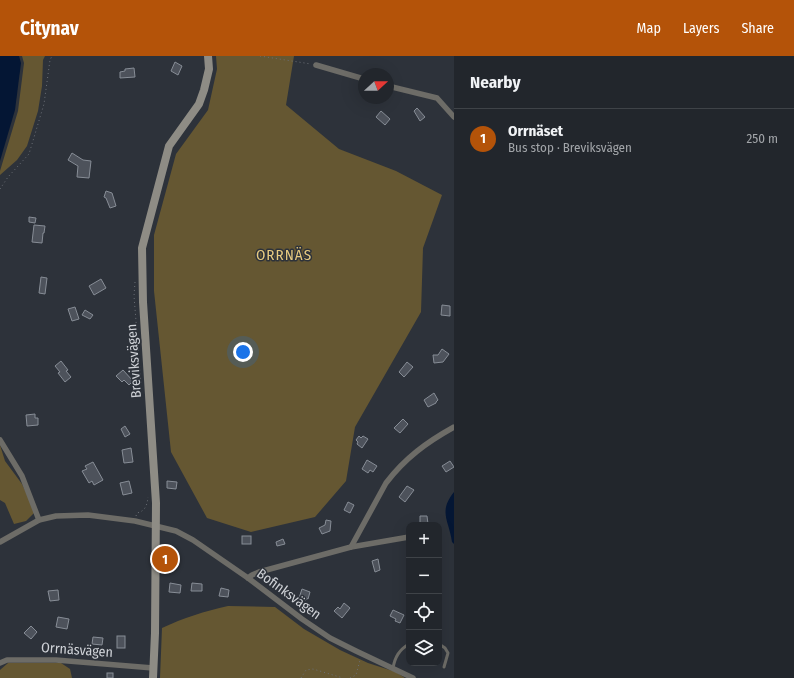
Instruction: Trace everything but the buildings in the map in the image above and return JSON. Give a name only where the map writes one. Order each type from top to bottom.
[{"type":"main road","name":"Breviksvägen","points":[[153,678],[156,617],[156,503],[143,302],[142,248],[169,146],[199,104],[209,70],[208,56]]},
{"type":"street","points":[[316,65],[358,77]]},
{"type":"street","points":[[394,87],[437,98],[454,117]]},
{"type":"street","points":[[351,547],[386,483],[392,475],[414,452],[454,426]]},
{"type":"street","points":[[0,440],[22,476],[39,520]]},
{"type":"street","name":"Bofinksvägen","points":[[0,542],[39,520],[56,516],[88,515],[135,520],[176,531],[193,540],[248,578],[315,628],[343,645],[413,678]]},
{"type":"street","points":[[248,578],[259,572],[351,547],[406,538]]},
{"type":"street","name":"Orrnäsvägen","points":[[0,663],[7,660],[56,660],[153,668]]},
{"type":"lane","points":[[393,668],[397,654],[406,646]]},
{"type":"lane","points":[[442,646],[448,653],[444,667]]},
{"type":"path","points":[[0,189],[8,177],[29,154],[44,104],[50,60],[52,56]]},
{"type":"path","points":[[260,56],[316,65]]},
{"type":"path","points":[[135,282],[134,296],[141,384]]},
{"type":"path","points":[[135,520],[137,513],[143,511],[147,505],[149,496]]},
{"type":"path","points":[[350,678],[356,675],[361,654]]},
{"type":"path","points":[[300,678],[306,670],[313,669],[343,678]]},
{"type":"shaded area","points":[[22,56],[45,56],[43,60],[42,86],[38,111],[27,146],[17,160],[0,175],[18,111],[24,63]]},
{"type":"shaded area","points":[[216,56],[294,56],[286,105],[339,149],[396,171],[442,195],[423,248],[421,312],[355,427],[346,481],[315,517],[251,532],[207,518],[171,452],[154,291],[154,235],[176,154],[208,110],[217,69]]},
{"type":"shaded area","points":[[0,445],[5,461],[22,484],[35,512],[26,521],[14,524],[5,503],[0,500]]},
{"type":"shaded area","points":[[228,606],[275,607],[304,629],[340,650],[368,663],[396,672],[405,678],[160,678],[162,628],[194,615]]},
{"type":"shaded area","points":[[8,663],[61,663],[70,669],[72,678],[0,678],[0,670]]},
{"type":"water","points":[[0,56],[19,56],[21,63],[15,110],[0,161]]},
{"type":"water","points":[[454,492],[454,544],[452,542],[446,511],[449,499]]},
{"type":"place","name":"Orrnäset","points":[[165,559]]},
{"type":"district","name":"ORRNÄS","points":[[284,255]]}]
